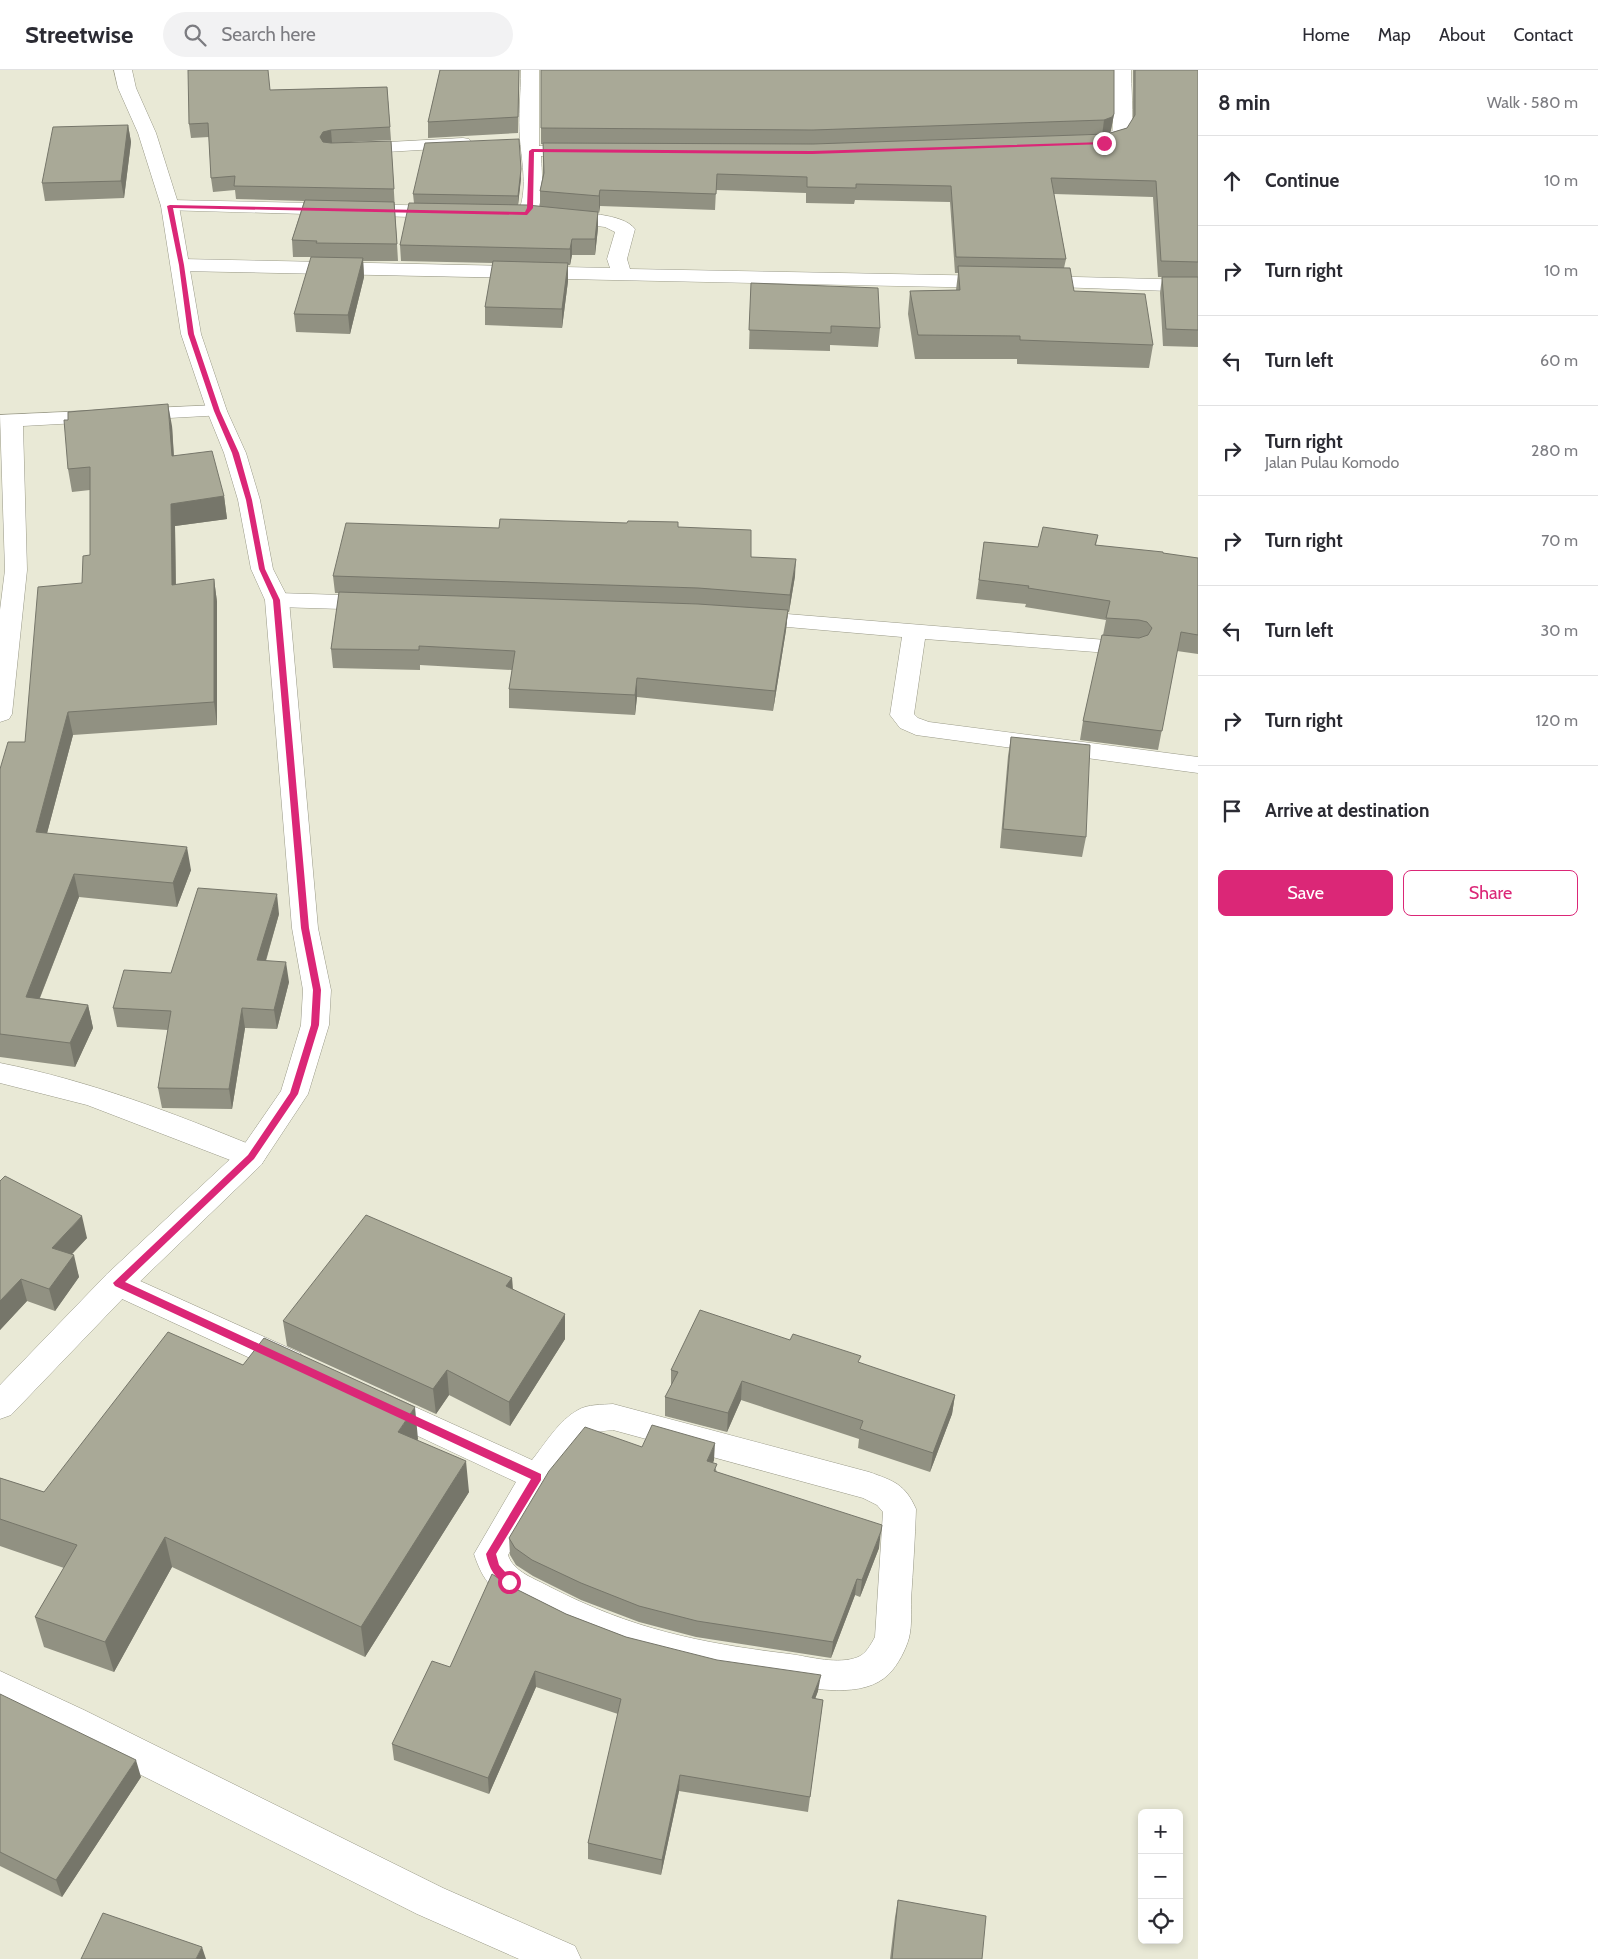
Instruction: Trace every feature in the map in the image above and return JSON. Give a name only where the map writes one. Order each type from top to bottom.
[{"type":"street","points":[[0,1406],[118,1283],[251,1157],[294,1094],[315,1025],[317,990],[305,928],[276,600],[262,569],[249,500],[235,453],[217,411],[191,334],[170,206],[147,133],[127,88],[123,70]]},
{"type":"street","points":[[530,70],[530,208],[520,214],[609,222],[626,228],[617,259],[622,274]]},
{"type":"street","points":[[1077,144],[1104,143],[1118,138],[1122,130],[1122,70]]},
{"type":"street","points":[[509,141],[530,145],[599,151]]},
{"type":"street","points":[[332,150],[479,143]]},
{"type":"street","points":[[170,206],[465,213]]},
{"type":"street","points":[[181,265],[1198,286]]},
{"type":"street","points":[[0,714],[16,570],[6,421],[217,411]]},
{"type":"street","points":[[276,600],[394,604]]},
{"type":"street","points":[[726,616],[1135,648]]},
{"type":"street","points":[[915,630],[902,707],[902,715],[909,723],[925,729],[1198,765]]},
{"type":"street","points":[[0,1073],[23,1077],[139,1110],[251,1157]]},
{"type":"street","points":[[118,1283],[314,1374]]},
{"type":"street","points":[[359,1394],[537,1477]]},
{"type":"street","points":[[614,1417],[869,1486],[889,1495],[900,1509],[892,1637],[885,1655],[871,1669],[856,1674],[836,1676],[696,1656],[628,1637],[572,1616],[509,1582],[494,1567],[491,1554],[537,1477],[575,1431],[589,1419],[614,1417]]},
{"type":"street","points":[[0,1687],[430,1900],[562,1959]]},
{"type":"building","points":[[188,70],[268,70],[270,90],[387,87],[390,127],[331,130],[323,132],[320,137],[323,142],[331,143],[391,141],[394,189],[234,186],[235,176],[211,178],[208,123],[189,124]]},
{"type":"building","points":[[440,70],[519,70],[518,117],[428,122]]},
{"type":"building","points":[[541,70],[1114,70],[1114,114],[1112,117],[1104,120],[813,130],[541,128]]},
{"type":"building","points":[[1135,70],[1198,70],[1198,262],[1161,261],[1156,181],[1051,178],[1066,259],[956,257],[951,186],[856,184],[856,188],[807,187],[807,177],[717,174],[716,194],[600,190],[599,196],[540,191],[544,173],[543,143],[813,144],[1107,134],[1127,128],[1135,115]]},
{"type":"building","points":[[128,125],[121,181],[42,183],[53,127]]},
{"type":"building","points":[[519,139],[521,169],[518,196],[413,194],[425,143]]},
{"type":"building","points":[[305,200],[394,202],[397,244],[316,243],[317,241],[292,240]]},
{"type":"building","points":[[409,203],[527,205],[598,212],[595,239],[572,239],[570,249],[400,245]]},
{"type":"building","points":[[311,257],[363,258],[348,315],[294,314]]},
{"type":"building","points":[[493,261],[568,263],[562,309],[485,307]]},
{"type":"building","points":[[958,266],[1070,268],[1074,291],[1145,294],[1153,345],[1020,340],[1020,336],[918,335],[910,291],[960,290]]},
{"type":"building","points":[[1162,277],[1198,277],[1198,330],[1166,329]]},
{"type":"building","points":[[751,283],[878,288],[880,328],[831,326],[831,333],[749,330]]},
{"type":"building","points":[[168,404],[172,456],[212,451],[224,496],[171,504],[172,585],[214,579],[214,702],[68,712],[36,832],[187,847],[173,883],[74,874],[26,997],[88,1005],[70,1043],[0,1034],[0,769],[8,742],[25,742],[38,587],[82,583],[83,556],[90,555],[90,467],[68,469],[64,420],[68,420],[68,412]]},
{"type":"building","points":[[500,519],[627,523],[628,521],[678,522],[678,527],[751,530],[751,557],[796,559],[790,595],[698,588],[333,576],[346,523],[499,528]]},
{"type":"building","points":[[1043,527],[1098,535],[1095,545],[1163,552],[1198,558],[1198,635],[1181,632],[1162,731],[1083,721],[1102,635],[1139,638],[1148,635],[1152,628],[1147,622],[1106,618],[1110,601],[1028,588],[1029,586],[979,580],[984,542],[1038,547]]},
{"type":"building","points":[[339,592],[698,604],[788,610],[775,691],[637,678],[635,695],[509,689],[515,651],[419,646],[419,650],[331,649]]},
{"type":"building","points":[[1011,737],[1090,745],[1086,837],[1003,829]]},
{"type":"building","points":[[198,888],[277,894],[257,960],[286,962],[274,1010],[242,1008],[229,1089],[158,1088],[171,1011],[113,1008],[124,970],[171,973]]},
{"type":"building","points":[[5,1176],[82,1216],[52,1248],[74,1255],[49,1289],[21,1279],[0,1301],[0,1181]]},
{"type":"building","points":[[366,1215],[512,1278],[506,1286],[565,1314],[509,1402],[447,1370],[433,1389],[283,1321]]},
{"type":"building","points":[[700,1310],[790,1340],[793,1334],[861,1356],[858,1362],[955,1395],[933,1453],[860,1429],[863,1421],[742,1381],[728,1413],[665,1397],[678,1372],[671,1370]]},
{"type":"building","points":[[168,1332],[243,1365],[264,1338],[415,1407],[398,1432],[466,1461],[361,1627],[165,1537],[105,1642],[35,1617],[77,1545],[0,1519],[0,1478],[44,1492]]},
{"type":"building","points":[[652,1425],[715,1443],[707,1461],[717,1464],[714,1471],[882,1525],[862,1580],[857,1579],[833,1642],[697,1621],[639,1606],[581,1583],[532,1560],[515,1548],[509,1538],[549,1471],[585,1427],[642,1447]]},
{"type":"building","points":[[492,1574],[512,1587],[566,1614],[626,1637],[717,1660],[821,1675],[812,1698],[823,1700],[810,1797],[680,1775],[662,1860],[588,1843],[621,1699],[535,1671],[488,1778],[392,1744],[432,1661],[450,1667]]},
{"type":"building","points":[[0,1694],[136,1760],[56,1880],[0,1852]]},
{"type":"building","points":[[898,1900],[986,1916],[982,1959],[892,1959]]},
{"type":"building","points":[[103,1913],[202,1947],[196,1959],[81,1959]]},
{"type":"route","points":[[509,1582],[494,1567],[491,1554],[537,1477],[118,1283],[251,1157],[294,1094],[315,1025],[317,990],[305,928],[276,600],[262,569],[249,500],[235,453],[217,411],[191,334],[170,206],[527,214],[530,208],[532,151],[812,153],[1033,147],[1104,143]]}]
